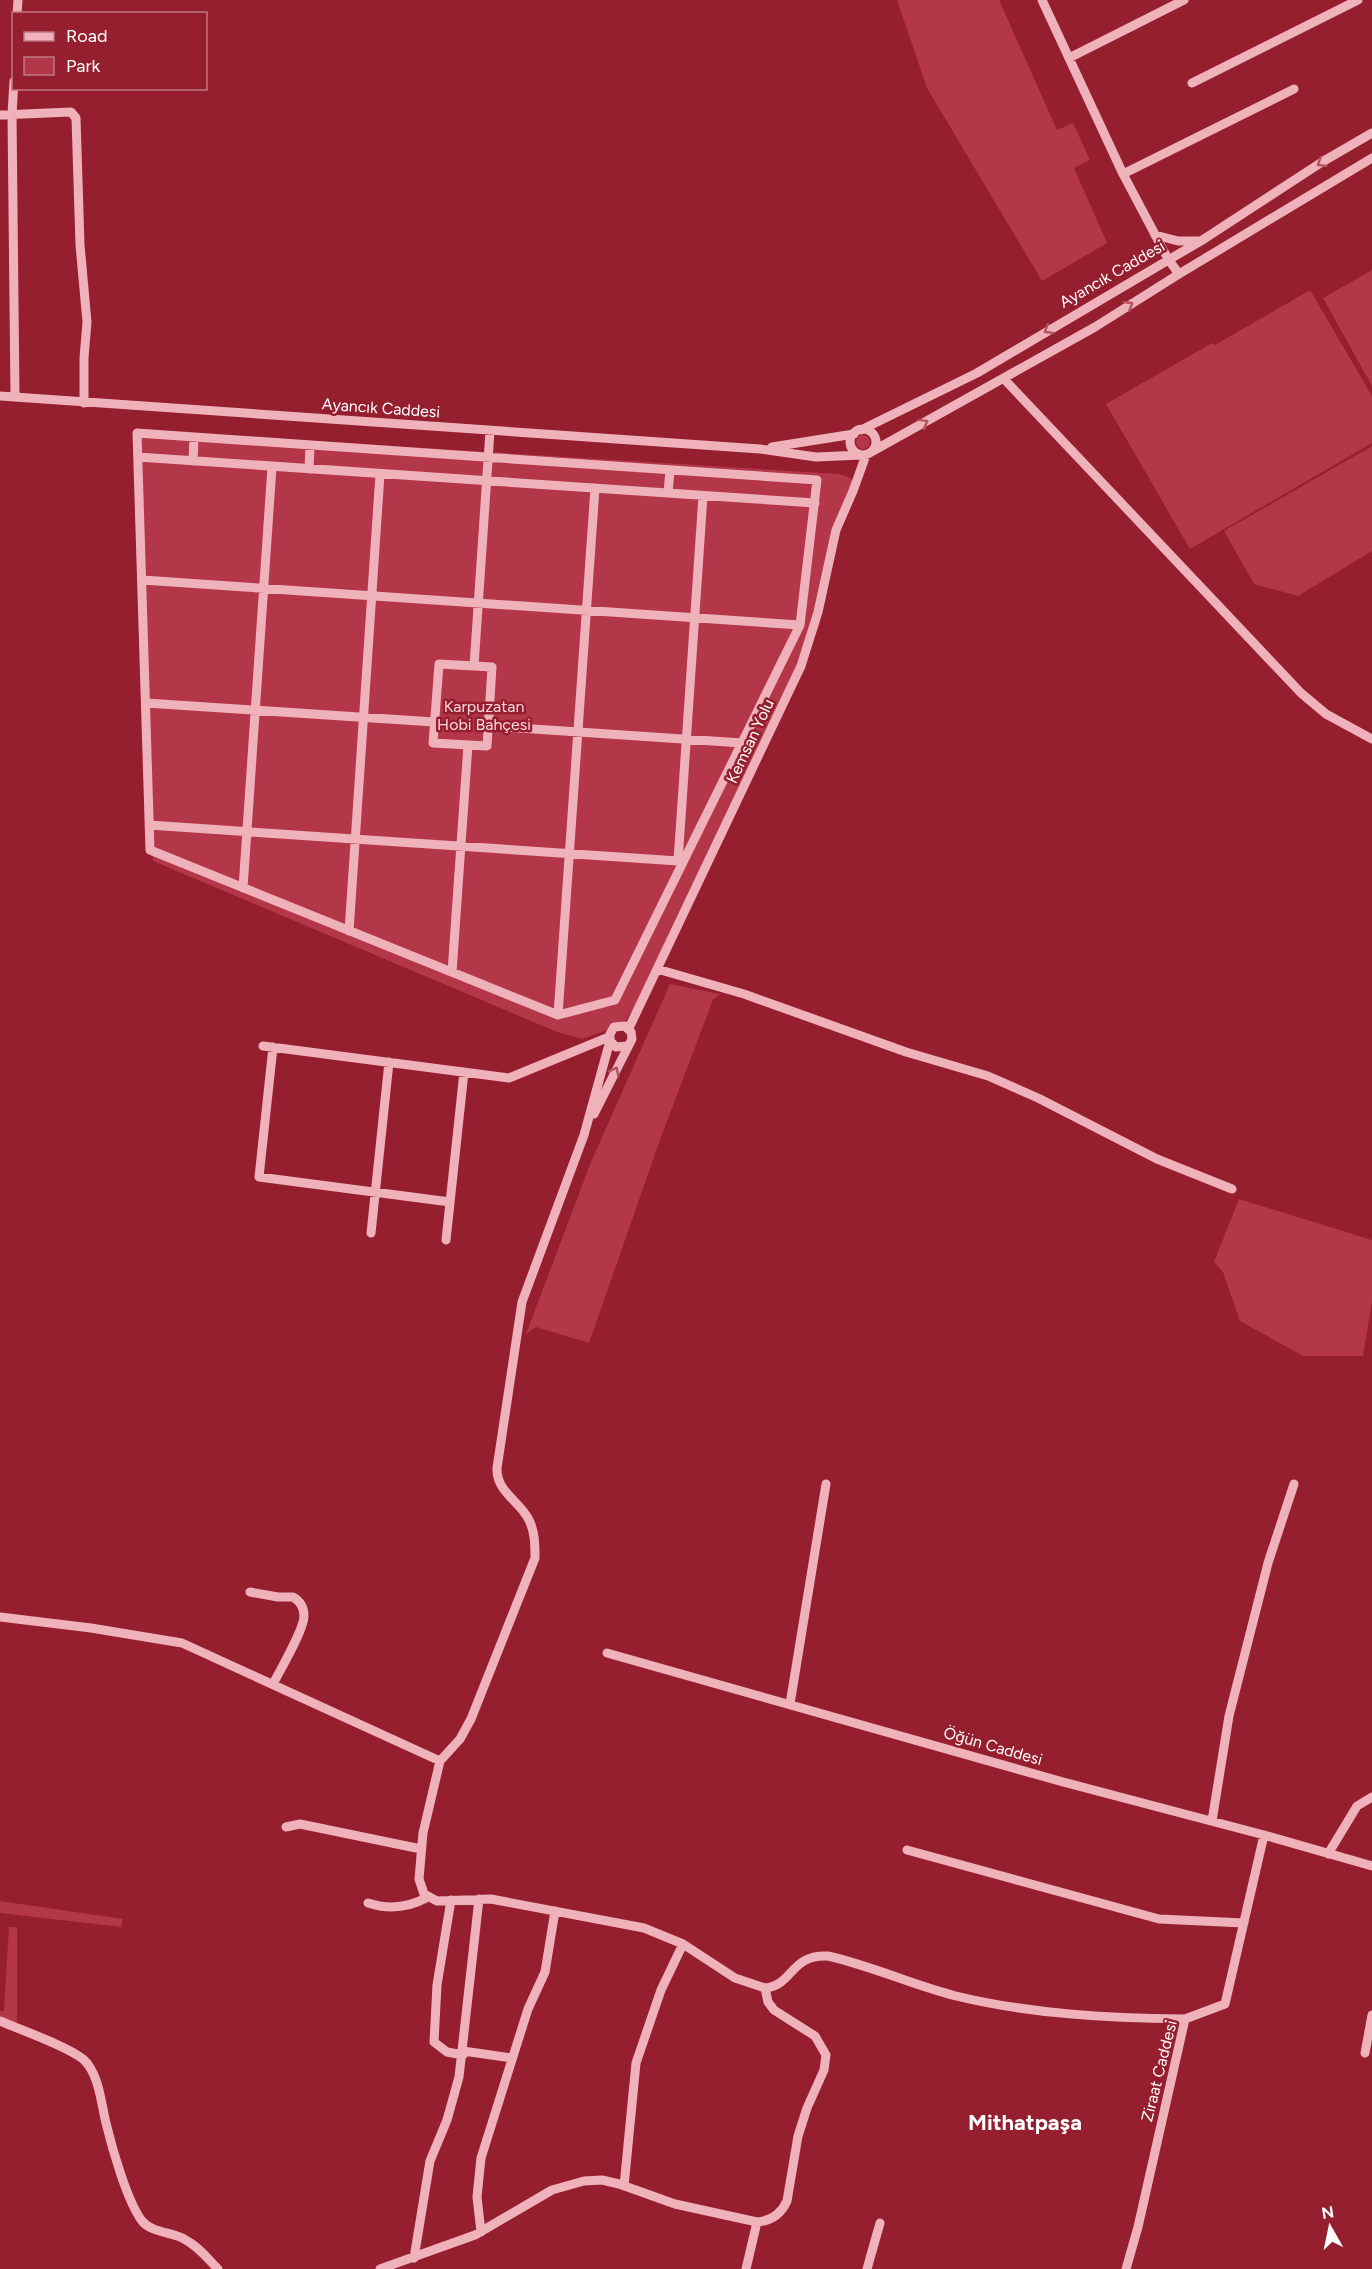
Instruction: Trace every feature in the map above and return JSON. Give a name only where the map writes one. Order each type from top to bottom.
[{"type":"street","points":[[1042,0],[1123,174],[1168,259],[1179,274]]},
{"type":"street","points":[[1068,58],[1185,0]]},
{"type":"street","points":[[1192,83],[1358,0]]},
{"type":"street","points":[[1123,174],[1294,89]]},
{"type":"street","points":[[13,90],[15,398]]},
{"type":"street","points":[[0,115],[71,112],[76,118],[80,245],[87,321],[84,403]]},
{"type":"street","name":"Ayancık Caddesi","points":[[760,449],[802,444],[857,432],[977,373],[1200,241],[1322,162],[1372,133]]},
{"type":"street","name":"Ayancık Caddesi","points":[[0,396],[760,449],[816,457],[867,454],[1095,327],[1372,158]]},
{"type":"street","points":[[1155,235],[1178,241],[1200,241]]},
{"type":"street","points":[[1004,379],[1301,693],[1342,724],[1372,739]]},
{"type":"street","points":[[474,666],[490,431]]},
{"type":"street","points":[[869,431],[875,436],[876,444],[867,454],[852,449],[850,441],[857,432],[869,431]]},
{"type":"street","points":[[137,433],[310,445],[817,480],[800,625],[680,863],[615,1000],[558,1015],[150,850],[137,433]]},
{"type":"street","points":[[193,461],[195,437]]},
{"type":"street","points":[[309,469],[310,445]]},
{"type":"street","name":"Kemsan Yolu","points":[[629,1028],[801,666],[818,612],[834,538],[867,454]]},
{"type":"street","points":[[138,457],[815,503]]},
{"type":"street","points":[[243,888],[272,466]]},
{"type":"street","points":[[668,494],[670,470]]},
{"type":"street","points":[[349,931],[380,474]]},
{"type":"street","points":[[558,1015],[595,488]]},
{"type":"street","points":[[680,863],[703,496]]},
{"type":"street","points":[[142,580],[800,625]]},
{"type":"street","points":[[438,664],[492,667],[487,746],[433,742],[434,722],[438,664]]},
{"type":"street","points":[[146,703],[434,722]]},
{"type":"street","points":[[488,726],[742,743]]},
{"type":"street","points":[[452,972],[468,745]]},
{"type":"street","points":[[149,825],[680,863]]},
{"type":"street","points":[[657,969],[744,994],[906,1052],[988,1076],[1038,1098],[1157,1159],[1232,1189]]},
{"type":"street","points":[[584,1135],[632,1039],[629,1028],[621,1025],[614,1027],[584,1135],[522,1302],[497,1468],[501,1485],[529,1521],[535,1541],[535,1558],[471,1719],[460,1739],[440,1761],[423,1833],[419,1884],[428,1897],[437,1901],[491,1899],[638,1927],[683,1944],[735,1978],[765,1988],[782,1982],[803,1961],[815,1956],[828,1956],[933,1990],[993,2003],[1089,2015],[1185,2019]]},
{"type":"street","points":[[610,1039],[616,1047],[627,1046]]},
{"type":"street","points":[[263,1046],[508,1078],[610,1039]]},
{"type":"street","points":[[273,1047],[259,1177],[450,1202]]},
{"type":"street","points":[[371,1233],[389,1062]]},
{"type":"street","points":[[446,1240],[464,1072]]},
{"type":"street","points":[[790,1704],[826,1484]]},
{"type":"street","points":[[1212,1821],[1229,1716],[1268,1563],[1294,1484]]},
{"type":"street","points":[[250,1592],[293,1597],[300,1602],[304,1610],[303,1625],[273,1684]]},
{"type":"street","points":[[0,1617],[91,1628],[182,1643],[440,1761]]},
{"type":"street","name":"Öğün Caddesi","points":[[607,1653],[1063,1782],[1372,1866]]},
{"type":"street","points":[[1328,1854],[1357,1806],[1372,1797]]},
{"type":"street","points":[[286,1827],[300,1824],[421,1849]]},
{"type":"street","name":"Ziraat Caddesi","points":[[1126,2269],[1145,2200],[1185,2019],[1225,2004],[1264,1835]]},
{"type":"street","points":[[907,1850],[1159,1919],[1244,1923]]},
{"type":"street","points":[[368,1903],[393,1908],[411,1905],[428,1897]]},
{"type":"street","points":[[414,2258],[430,2161],[454,2099],[463,2053],[479,1899]]},
{"type":"street","points":[[451,1900],[437,1985],[434,2042],[447,2052],[512,2058]]},
{"type":"street","points":[[481,2232],[477,2197],[480,2164],[528,2009],[545,1972],[555,1911]]},
{"type":"street","points":[[624,2186],[636,2063],[662,1990],[683,1944]]},
{"type":"street","points":[[380,2269],[481,2232],[562,2186],[593,2180],[611,2182],[698,2210],[757,2222],[774,2217],[787,2201],[800,2130],[826,2060],[824,2050],[815,2036],[774,2010],[768,2002],[765,1988]]},
{"type":"street","points":[[1365,2054],[1372,2015]]},
{"type":"street","points":[[0,2021],[72,2052],[86,2063],[95,2079],[110,2137],[131,2198],[142,2221],[152,2228],[178,2236],[191,2243],[218,2269]]},
{"type":"street","points":[[746,2269],[757,2222]]},
{"type":"street","points":[[867,2269],[880,2223]]},
{"type":"green space","points":[[897,0],[999,0],[1057,130],[1073,123],[1090,160],[1074,168],[1107,243],[1042,281],[927,88]]},
{"type":"green space","points":[[1372,270],[1372,386],[1323,298]]},
{"type":"green space","points":[[1310,290],[1372,396],[1372,443],[1190,549],[1106,404]]},
{"type":"green space","name":"Karpuzatan Hobi Bahçesi","points":[[141,430],[838,474],[855,482],[859,488],[835,526],[819,627],[640,999],[625,1022],[582,1039],[557,1032],[153,861]]},
{"type":"green space","points":[[863,435],[868,437],[870,442],[868,447],[863,449],[858,447],[856,442],[858,437]]},
{"type":"green space","points":[[1372,446],[1372,551],[1298,596],[1254,584],[1224,531]]},
{"type":"green space","points":[[670,984],[720,994],[713,1000],[661,1137],[589,1343],[536,1327],[526,1334],[591,1162]]},
{"type":"green space","points":[[1239,1199],[1372,1240],[1372,1301],[1363,1356],[1303,1356],[1240,1321],[1223,1272],[1214,1262]]},
{"type":"green space","points":[[0,1901],[123,1919],[121,1927],[0,1913]]},
{"type":"green space","points":[[9,1927],[17,1927],[17,2021],[14,2027],[0,2021],[0,2011],[4,2011]]},
{"type":"district","name":"Mithatpaşa","points":[[1025,2122]]}]
